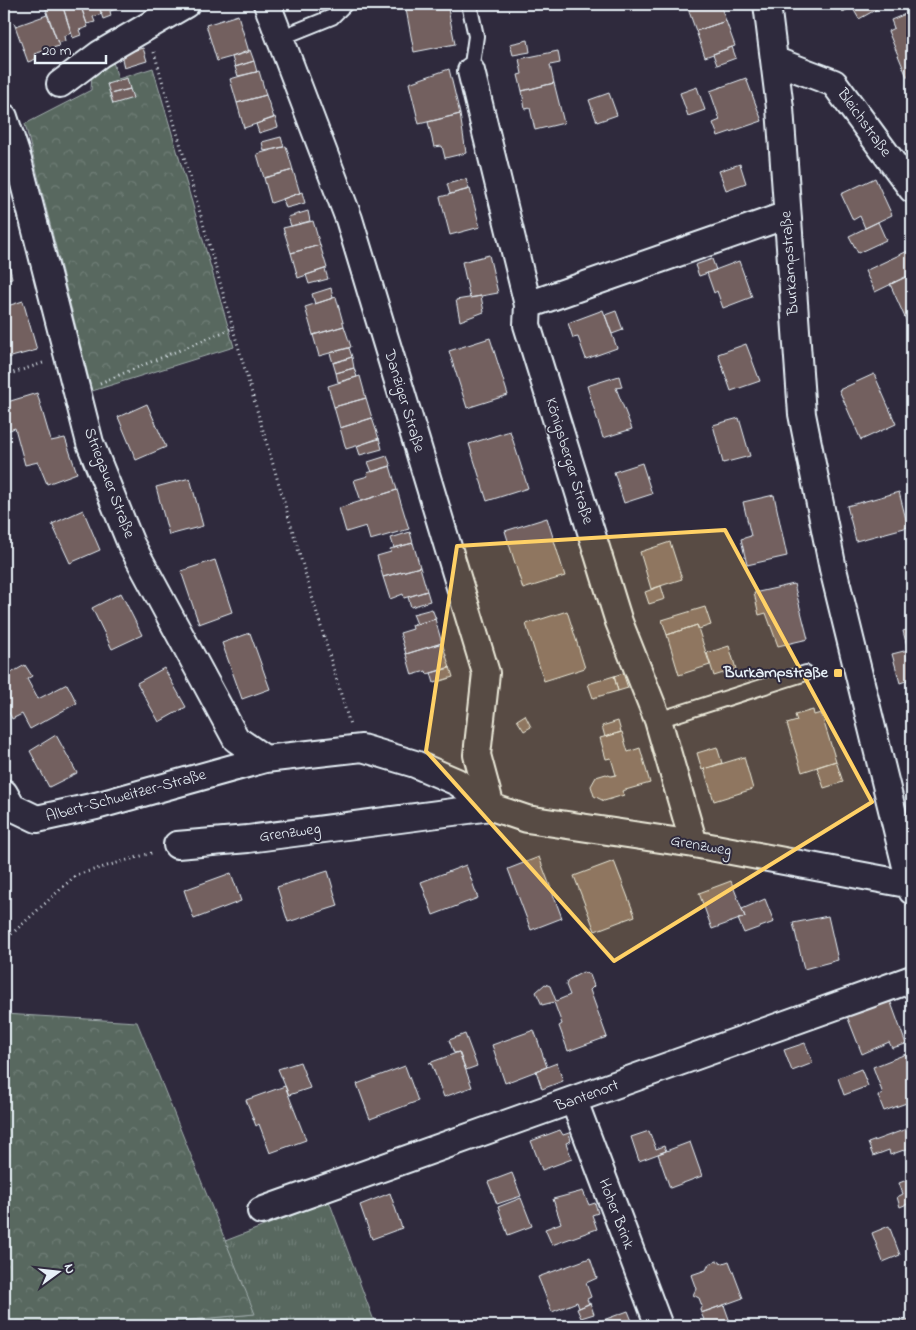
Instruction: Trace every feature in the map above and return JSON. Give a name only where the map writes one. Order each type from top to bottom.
[{"type":"street","points":[[60,84],[100,54],[186,4]]},
{"type":"street","name":"Danziger Straße","points":[[267,4],[350,219],[486,673],[478,755],[491,807]]},
{"type":"street","name":"Burkampstraße","points":[[767,4],[776,61],[802,414],[833,569],[912,887]]},
{"type":"street","name":"Bleichstraße","points":[[776,61],[834,83],[912,189]]},
{"type":"street","name":"Königsberger Straße","points":[[471,71],[528,305],[527,325],[619,622],[658,720],[694,844]]},
{"type":"street","name":"Striegauer Straße","points":[[4,117],[18,160],[90,443],[131,544],[236,739],[266,759]]},
{"type":"street","points":[[528,305],[787,215]]},
{"type":"street","name":"Grenzweg","points":[[228,768],[266,759],[362,748],[415,764],[457,782],[491,807],[527,819],[694,844],[912,887]]},
{"type":"street","name":"Albert-Schweitzer-Straße","points":[[4,793],[12,807],[37,819],[96,806],[228,768]]},
{"type":"street","name":"Grenzweg","points":[[177,845],[248,839],[491,807]]},
{"type":"street","name":"Bantenort","points":[[260,1211],[574,1101],[912,979]]},
{"type":"street","name":"Hoher Brink","points":[[574,1101],[658,1326]]},
{"type":"lane","points":[[280,38],[332,17],[345,4]]},
{"type":"lane","points":[[469,4],[476,36],[471,71]]},
{"type":"lane","points":[[658,720],[806,673]]},
{"type":"path","points":[[146,28],[233,328],[291,518],[349,723],[362,748]]},
{"type":"path","points":[[114,377],[233,328]]},
{"type":"path","points":[[4,376],[31,367]]},
{"type":"path","points":[[4,941],[76,875],[177,845]]},
{"type":"path","points":[[4,1076],[6,1095],[4,1127]]},
{"type":"highlighted area","points":[[725,530],[872,802],[614,961],[426,751],[457,546]]},
{"type":"green space","points":[[111,55],[118,79],[153,68],[234,347],[92,391],[25,124],[91,90],[92,74]]},
{"type":"green space","points":[[4,1014],[137,1022],[255,1314],[126,1326],[4,1326]]},
{"type":"green space","points":[[329,1201],[376,1326],[126,1326],[254,1314],[225,1241]]},
{"type":"building","points":[[62,4],[71,33],[64,36],[65,41],[58,43],[45,7]]},
{"type":"building","points":[[62,4],[80,4],[88,27],[79,30],[81,35],[73,38]]},
{"type":"building","points":[[80,4],[98,4],[102,14],[93,17],[95,22],[87,24]]},
{"type":"building","points":[[98,4],[117,4],[118,8],[110,11],[111,16],[103,19]]},
{"type":"building","points":[[405,4],[447,4],[455,44],[414,52]]},
{"type":"building","points":[[693,4],[720,4],[726,21],[696,31],[687,6]]},
{"type":"building","points":[[838,4],[874,4],[877,9],[859,19],[852,7],[843,12]]},
{"type":"building","points":[[46,12],[59,46],[34,54],[36,59],[28,62],[14,23],[16,26],[47,15]]},
{"type":"building","points":[[908,13],[912,21],[912,74],[907,77],[888,31],[894,28],[891,20]]},
{"type":"building","points":[[238,15],[249,52],[217,61],[206,25]]},
{"type":"building","points":[[726,21],[735,46],[705,57],[696,31]]},
{"type":"building","points":[[528,40],[530,52],[513,55],[510,44]]},
{"type":"building","points":[[732,47],[736,58],[717,65],[713,54]]},
{"type":"building","points":[[143,48],[147,61],[124,68],[121,54]]},
{"type":"building","points":[[250,50],[254,61],[235,67],[232,57]]},
{"type":"building","points":[[558,51],[560,63],[550,65],[554,83],[522,91],[518,75],[522,74],[519,59]]},
{"type":"building","points":[[254,61],[257,72],[238,76],[235,67]]},
{"type":"building","points":[[449,69],[460,114],[419,124],[409,83]]},
{"type":"building","points":[[259,71],[266,95],[237,103],[230,79]]},
{"type":"building","points":[[127,78],[130,89],[110,94],[107,84]]},
{"type":"building","points":[[746,78],[762,121],[718,136],[713,123],[720,120],[710,91]]},
{"type":"building","points":[[554,83],[564,123],[535,130],[530,108],[525,109],[522,91]]},
{"type":"building","points":[[697,87],[705,110],[688,116],[680,93]]},
{"type":"building","points":[[130,89],[133,98],[113,104],[110,94]]},
{"type":"building","points":[[609,93],[617,115],[597,122],[589,100]]},
{"type":"building","points":[[266,95],[274,118],[244,128],[237,103]]},
{"type":"building","points":[[460,114],[466,153],[445,158],[442,146],[434,147],[428,122]]},
{"type":"building","points":[[275,117],[278,127],[259,133],[256,124]]},
{"type":"building","points":[[281,137],[284,147],[264,151],[262,142]]},
{"type":"building","points":[[286,146],[293,170],[264,178],[257,154]]},
{"type":"building","points":[[740,164],[746,183],[726,190],[719,171]]},
{"type":"building","points":[[293,170],[300,193],[271,203],[264,178]]},
{"type":"building","points":[[875,178],[892,215],[865,228],[860,216],[853,220],[841,194]]},
{"type":"building","points":[[466,179],[469,189],[450,194],[447,184]]},
{"type":"building","points":[[470,189],[480,227],[450,235],[440,197]]},
{"type":"building","points":[[302,192],[305,203],[286,208],[283,199]]},
{"type":"building","points":[[308,211],[310,221],[291,226],[288,217]]},
{"type":"building","points":[[313,221],[320,245],[291,253],[283,228]]},
{"type":"building","points":[[878,222],[886,240],[858,253],[849,236]]},
{"type":"building","points":[[4,243],[12,278],[4,280]]},
{"type":"building","points":[[320,245],[327,268],[298,278],[291,253]]},
{"type":"building","points":[[912,249],[912,274],[875,292],[865,271]]},
{"type":"building","points":[[489,255],[498,293],[470,298],[462,262]]},
{"type":"building","points":[[712,259],[716,270],[699,276],[695,265]]},
{"type":"building","points":[[739,261],[752,297],[723,308],[717,291],[714,293],[707,273]]},
{"type":"building","points":[[325,269],[328,279],[309,284],[306,275]]},
{"type":"building","points":[[912,274],[912,330],[911,331],[890,284]]},
{"type":"building","points":[[331,288],[333,298],[315,304],[312,294]]},
{"type":"building","points":[[481,296],[484,312],[460,321],[456,300]]},
{"type":"building","points":[[336,297],[344,326],[313,335],[305,307]]},
{"type":"building","points":[[23,301],[37,350],[4,359],[4,307]]},
{"type":"building","points":[[603,310],[617,348],[586,359],[578,337],[573,338],[568,323]]},
{"type":"building","points":[[616,311],[623,330],[612,334],[605,315]]},
{"type":"building","points":[[344,326],[351,347],[319,356],[313,335]]},
{"type":"building","points":[[490,338],[508,395],[467,408],[449,351]]},
{"type":"building","points":[[746,344],[760,381],[731,391],[718,354]]},
{"type":"building","points":[[349,348],[352,357],[333,363],[330,353]]},
{"type":"building","points":[[352,357],[354,368],[336,373],[333,363]]},
{"type":"building","points":[[354,368],[357,377],[338,382],[336,373]]},
{"type":"building","points":[[874,374],[896,424],[861,440],[839,390]]},
{"type":"building","points":[[360,376],[366,398],[334,407],[328,386]]},
{"type":"building","points":[[619,376],[622,387],[616,388],[632,429],[603,438],[587,386]]},
{"type":"building","points":[[37,393],[51,441],[65,438],[77,473],[47,484],[38,462],[25,465],[15,428],[4,432],[4,403]]},
{"type":"building","points":[[366,398],[372,418],[340,428],[334,407]]},
{"type":"building","points":[[147,404],[166,447],[136,460],[118,417]]},
{"type":"building","points":[[372,418],[379,439],[346,449],[340,428]]},
{"type":"building","points":[[739,418],[750,456],[723,463],[713,425]]},
{"type":"building","points":[[510,431],[528,488],[487,501],[469,444]]},
{"type":"building","points":[[379,438],[382,449],[360,455],[357,446]]},
{"type":"building","points":[[387,456],[391,466],[372,472],[368,462]]},
{"type":"building","points":[[642,463],[652,494],[624,503],[614,472]]},
{"type":"building","points":[[390,466],[397,490],[361,501],[354,480],[368,476],[367,473]]},
{"type":"building","points":[[190,478],[203,526],[169,535],[156,487]]},
{"type":"building","points":[[397,490],[409,529],[370,540],[366,526],[346,532],[339,508]]},
{"type":"building","points":[[899,492],[908,527],[856,541],[847,506]]},
{"type":"building","points":[[774,495],[787,556],[747,565],[741,539],[751,536],[743,502]]},
{"type":"building","points":[[83,510],[100,550],[70,563],[52,524]]},
{"type":"building","points":[[547,518],[565,576],[523,589],[505,531]]},
{"type":"building","points":[[410,532],[413,543],[394,548],[391,538]]},
{"type":"building","points":[[670,542],[682,579],[651,589],[640,552]]},
{"type":"building","points":[[413,543],[420,567],[383,577],[377,556],[391,552],[390,549]]},
{"type":"building","points":[[215,560],[232,612],[199,624],[181,571]]},
{"type":"building","points":[[420,567],[427,591],[404,598],[403,594],[390,599],[383,577]]},
{"type":"building","points":[[794,584],[808,639],[778,646],[766,613],[759,615],[754,593]]},
{"type":"building","points":[[661,586],[665,599],[649,604],[645,592]]},
{"type":"building","points":[[427,591],[430,601],[411,607],[408,597]]},
{"type":"building","points":[[121,593],[142,635],[112,649],[92,608]]},
{"type":"building","points":[[705,607],[711,625],[699,629],[697,625],[667,635],[662,620]]},
{"type":"building","points":[[432,609],[436,619],[417,624],[413,614]]},
{"type":"building","points":[[567,611],[585,668],[544,681],[526,624]]},
{"type":"building","points":[[435,619],[442,643],[406,654],[400,633],[413,629],[412,625]]},
{"type":"building","points":[[697,625],[710,665],[679,675],[667,635]]},
{"type":"building","points":[[912,628],[912,679],[900,683],[892,654],[908,650],[903,631]]},
{"type":"building","points":[[250,633],[270,689],[242,699],[222,643]]},
{"type":"building","points":[[442,643],[450,668],[427,674],[426,671],[412,675],[406,654]]},
{"type":"building","points":[[729,646],[736,669],[714,676],[707,653]]},
{"type":"building","points":[[25,665],[32,676],[27,679],[38,699],[67,684],[77,703],[30,729],[22,714],[12,719],[4,702],[4,677]]},
{"type":"building","points":[[450,667],[453,677],[434,683],[431,673]]},
{"type":"building","points":[[164,668],[186,707],[159,722],[137,683]]},
{"type":"building","points":[[623,673],[628,688],[618,691],[614,676]]},
{"type":"building","points":[[614,676],[618,691],[593,698],[588,684]]},
{"type":"building","points":[[813,710],[814,715],[821,713],[836,761],[802,772],[787,724],[797,721],[795,715]]},
{"type":"building","points":[[525,715],[531,727],[524,731],[517,720]]},
{"type":"building","points":[[618,721],[621,732],[605,737],[602,726]]},
{"type":"building","points":[[622,732],[628,752],[640,748],[650,783],[622,791],[624,795],[604,801],[594,796],[591,786],[596,777],[606,774],[616,775],[611,758],[606,759],[600,738]]},
{"type":"building","points":[[56,735],[77,773],[49,787],[30,751]]},
{"type":"building","points":[[717,747],[722,763],[702,770],[697,753]]},
{"type":"building","points":[[744,757],[753,789],[714,801],[704,769]]},
{"type":"building","points":[[836,761],[843,782],[824,788],[817,767]]},
{"type":"building","points":[[539,857],[562,918],[531,930],[508,869]]},
{"type":"building","points":[[614,861],[635,916],[595,931],[574,876]]},
{"type":"building","points":[[466,865],[478,898],[433,915],[421,882]]},
{"type":"building","points":[[328,871],[338,906],[288,922],[277,887]]},
{"type":"building","points":[[231,873],[241,901],[194,919],[184,890]]},
{"type":"building","points":[[731,881],[745,917],[712,929],[699,893]]},
{"type":"building","points":[[765,899],[774,922],[744,933],[738,919],[745,917],[742,909]]},
{"type":"building","points":[[828,916],[838,960],[804,969],[793,923]]},
{"type":"building","points":[[583,972],[590,975],[594,986],[590,990],[607,1037],[568,1051],[559,1026],[562,1024],[554,1002],[542,1005],[536,992],[545,984],[550,986],[556,1001],[570,995],[566,985],[568,980]]},
{"type":"building","points":[[890,1000],[906,1044],[892,1048],[889,1042],[862,1054],[847,1016]]},
{"type":"building","points":[[534,1030],[547,1067],[505,1083],[492,1045]]},
{"type":"building","points":[[465,1034],[477,1066],[466,1070],[459,1052],[454,1053],[449,1040]]},
{"type":"building","points":[[805,1043],[813,1063],[792,1071],[784,1050]]},
{"type":"building","points":[[459,1052],[472,1087],[444,1097],[431,1063],[429,1063]]},
{"type":"building","points":[[911,1052],[912,1101],[884,1111],[878,1096],[883,1094],[873,1067]]},
{"type":"building","points":[[300,1062],[310,1088],[289,1095],[278,1069]]},
{"type":"building","points":[[557,1063],[563,1081],[542,1089],[536,1071]]},
{"type":"building","points":[[405,1066],[418,1101],[370,1119],[357,1084]]},
{"type":"building","points":[[861,1069],[868,1086],[844,1095],[838,1078]]},
{"type":"building","points":[[285,1086],[306,1140],[270,1153],[259,1124],[256,1126],[246,1100]]},
{"type":"building","points":[[912,1127],[912,1147],[890,1155],[889,1150],[873,1156],[868,1143]]},
{"type":"building","points":[[560,1130],[563,1135],[569,1133],[571,1141],[566,1143],[572,1159],[542,1170],[531,1141]]},
{"type":"building","points":[[649,1131],[656,1149],[664,1146],[666,1151],[639,1161],[631,1137]]},
{"type":"building","points":[[690,1142],[702,1176],[670,1188],[658,1154]]},
{"type":"building","points":[[512,1173],[521,1196],[497,1204],[488,1182]]},
{"type":"building","points":[[912,1178],[911,1216],[907,1204],[900,1207],[897,1197],[903,1194],[899,1183]]},
{"type":"building","points":[[583,1191],[589,1205],[595,1203],[598,1213],[592,1215],[597,1229],[552,1245],[545,1229],[561,1223],[553,1199]]},
{"type":"building","points":[[390,1193],[402,1228],[372,1239],[360,1205]]},
{"type":"building","points":[[521,1198],[532,1226],[508,1235],[498,1207]]},
{"type":"building","points":[[889,1226],[900,1255],[883,1262],[872,1233]]},
{"type":"building","points":[[590,1258],[597,1278],[586,1283],[591,1297],[587,1299],[589,1304],[579,1308],[577,1302],[552,1312],[538,1277]]},
{"type":"building","points":[[717,1261],[723,1263],[729,1261],[743,1298],[701,1313],[700,1309],[702,1306],[699,1298],[693,1295],[696,1289],[691,1275],[706,1270],[709,1264]]},
{"type":"building","points":[[590,1303],[594,1314],[581,1318],[577,1309]]},
{"type":"building","points":[[724,1305],[730,1322],[720,1326],[707,1326],[701,1313]]},
{"type":"building","points":[[628,1311],[634,1326],[587,1326]]},
{"type":"building","points":[[909,1320],[911,1326],[891,1326]]},
{"type":"place","name":"Burkampstraße","points":[[838,673]]}]
